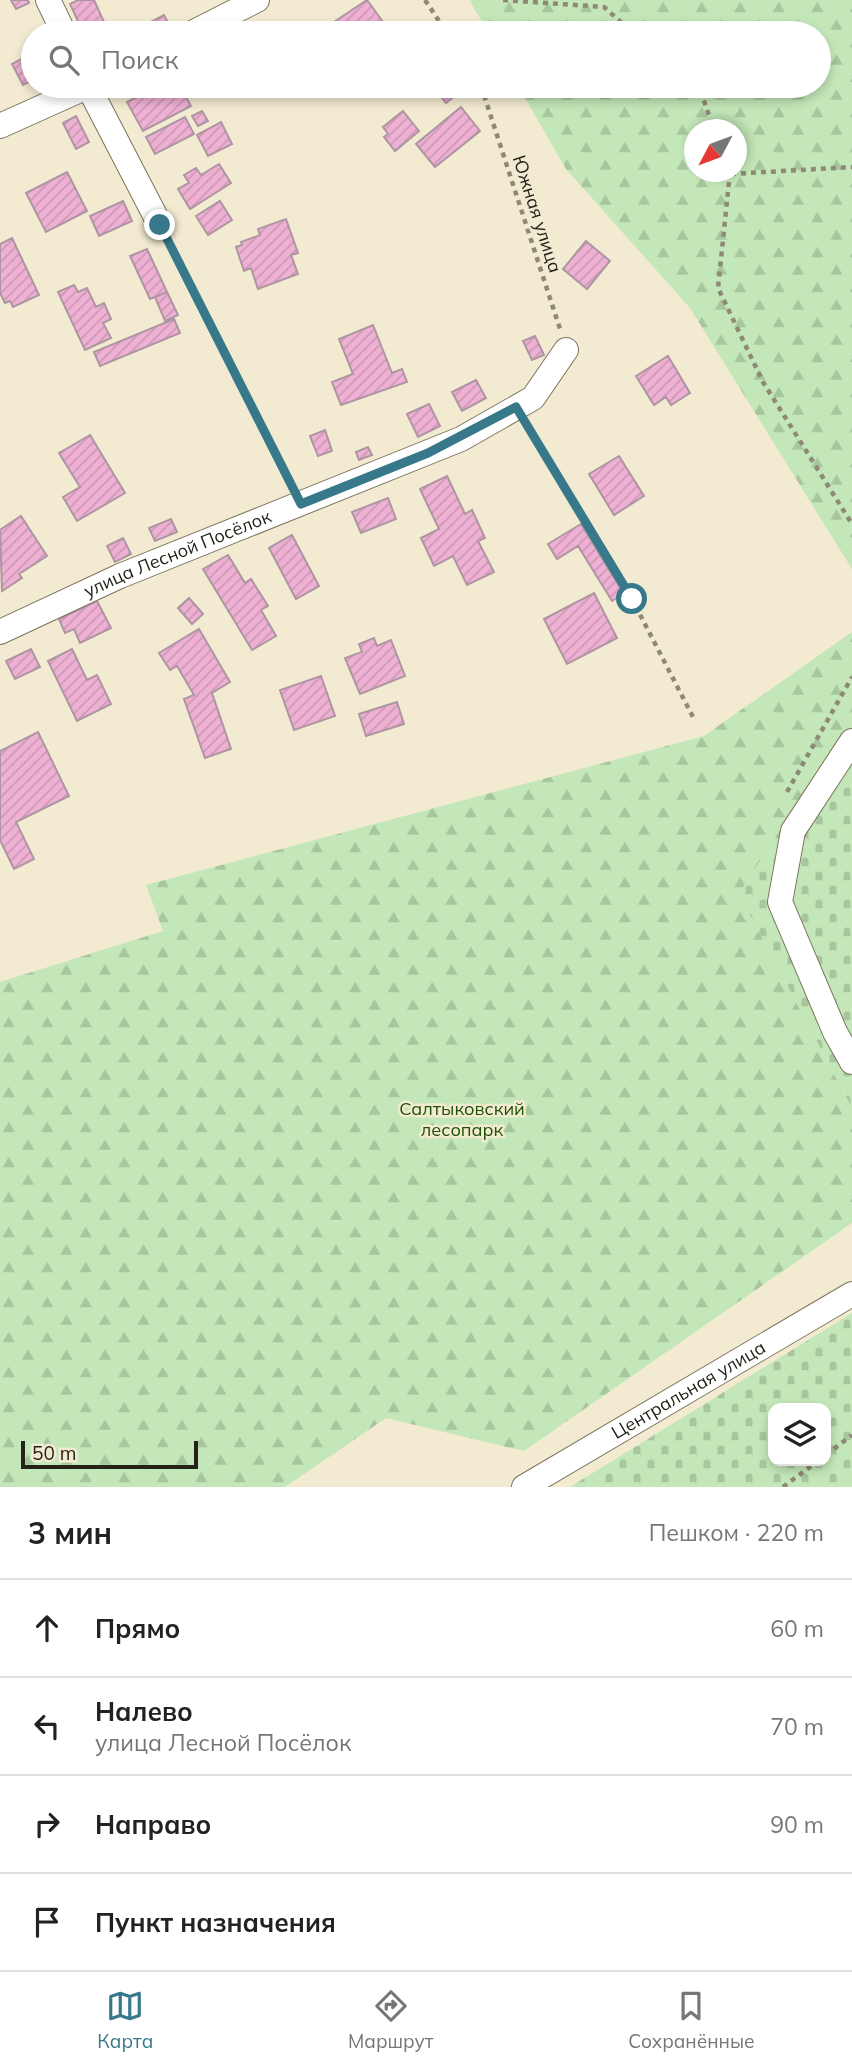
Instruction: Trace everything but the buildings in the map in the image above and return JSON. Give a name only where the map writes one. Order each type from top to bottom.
[{"type":"street","points":[[48,0],[58,21]]},
{"type":"street","points":[[216,21],[257,0]]},
{"type":"street","points":[[0,126],[62,98]]},
{"type":"street","points":[[94,98],[160,225]]},
{"type":"street","name":"улица Лесной Посёлок","points":[[2,626],[428,453],[533,398],[566,350]]},
{"type":"street","points":[[852,741],[793,831],[780,902],[835,1032],[852,1062]]},
{"type":"street","name":"Центральная улица","points":[[524,1487],[852,1294]]},
{"type":"path","points":[[425,0],[439,21]]},
{"type":"path","points":[[503,0],[604,7],[620,21]]},
{"type":"path","name":"Южная улица","points":[[485,98],[566,350]]},
{"type":"path","points":[[703,98],[711,119]]},
{"type":"path","points":[[747,172],[852,167]]},
{"type":"path","points":[[729,182],[718,288],[763,382],[852,524]]},
{"type":"path","points":[[160,225],[301,504]]},
{"type":"path","points":[[516,407],[632,599],[694,719]]},
{"type":"path","points":[[781,804],[852,677]]},
{"type":"path","points":[[831,1451],[852,1435]]},
{"type":"path","points":[[784,1487],[811,1466]]},
{"type":"green space","points":[[470,0],[852,0],[852,569],[690,308],[566,169],[525,98],[831,98],[831,21],[481,21]]},
{"type":"green space","name":"Салтыковский лесопарк","points":[[852,632],[852,718],[739,894],[852,1108],[852,1223],[524,1451],[386,1418],[285,1487],[0,1487],[0,982],[163,931],[146,885],[704,736]]},
{"type":"green space","points":[[852,717],[852,1108],[739,894]]},
{"type":"green space","points":[[852,1313],[852,1487],[570,1487]]},
{"type":"route","points":[[160,225],[301,504],[461,439],[516,407],[632,599]]}]
